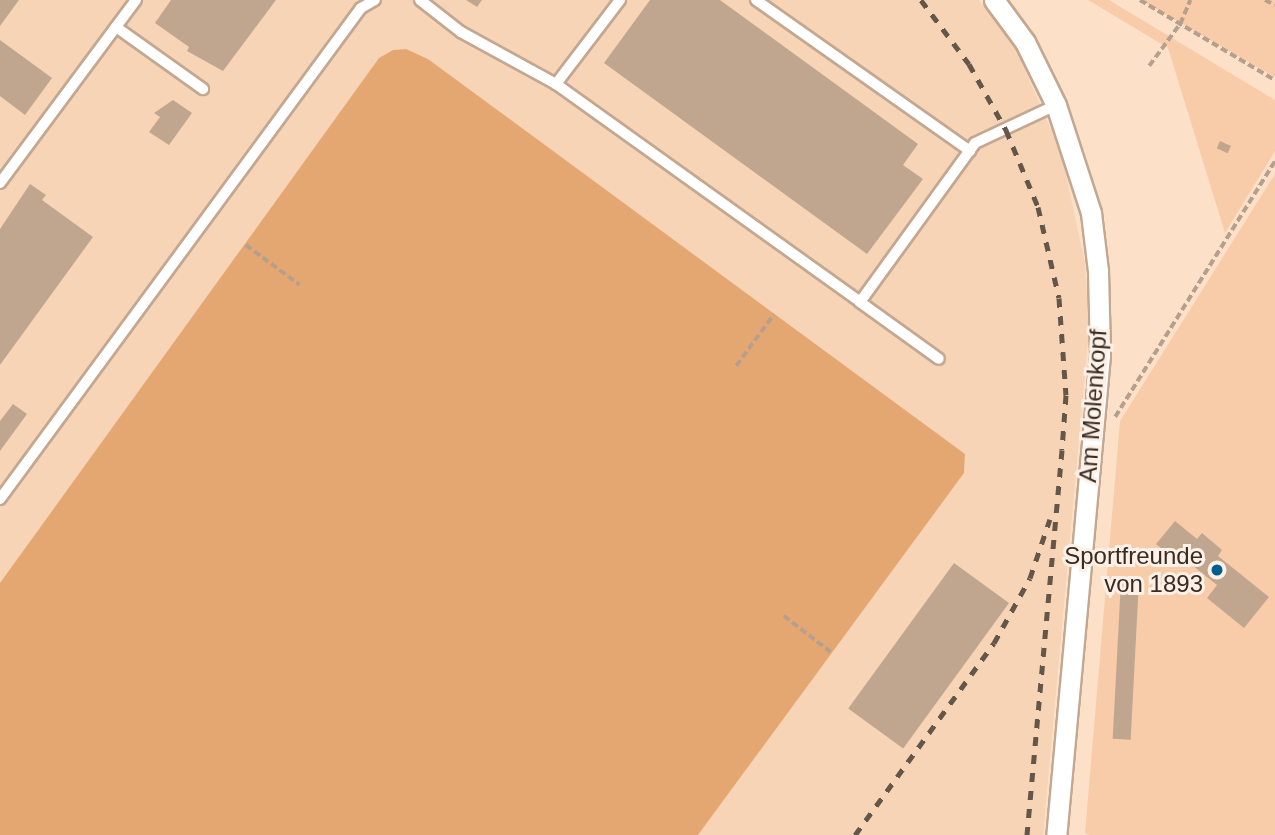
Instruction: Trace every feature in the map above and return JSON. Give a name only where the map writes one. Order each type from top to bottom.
[{"type":"street","name":"Am Molenkopf","points":[[994,0],[1025,42],[1056,105],[1091,213],[1098,271],[1100,355],[1056,835]]},
{"type":"lane","points":[[0,184],[136,0]]},
{"type":"lane","points":[[0,499],[361,8],[375,0]]},
{"type":"lane","points":[[420,0],[461,32],[556,85],[939,359]]},
{"type":"lane","points":[[556,85],[620,0]]},
{"type":"lane","points":[[756,0],[970,151]]},
{"type":"lane","points":[[116,27],[203,89]]},
{"type":"lane","points":[[860,302],[975,143],[1056,105]]},
{"type":"path","points":[[1140,0],[1275,80]]},
{"type":"path","points":[[1149,66],[1180,24],[1190,0]]},
{"type":"path","points":[[1265,0],[1275,5]]},
{"type":"path","points":[[1113,419],[1275,161]]},
{"type":"path","points":[[246,245],[300,285]]},
{"type":"path","points":[[736,366],[774,314]]},
{"type":"path","points":[[784,616],[831,652]]},
{"type":"shaded area","points":[[0,0],[979,0],[1015,47],[1061,152],[1085,263],[1089,330],[1043,835],[698,835],[964,473],[965,454],[428,59],[406,49],[393,50],[379,58],[0,583]]},
{"type":"shaded area","points":[[1088,0],[1109,0],[1275,100],[1275,151],[1225,233],[1168,48]]},
{"type":"shaded area","points":[[1140,0],[1275,0],[1275,77]]},
{"type":"shaded area","points":[[406,49],[428,59],[965,454],[964,473],[698,835],[0,835],[0,583],[379,58],[393,50]]},
{"type":"shaded area","points":[[1275,174],[1275,835],[1089,835],[1085,833],[1120,421]]},
{"type":"building","points":[[0,0],[19,0],[0,26]]},
{"type":"building","points":[[171,0],[276,0],[223,71],[187,51],[189,47],[155,23]]},
{"type":"building","points":[[466,0],[482,0],[477,7]]},
{"type":"building","points":[[650,0],[720,0],[918,144],[903,165],[923,179],[867,254],[604,63]]},
{"type":"building","points":[[0,40],[52,78],[25,115],[0,96]]},
{"type":"building","points":[[173,100],[192,113],[169,145],[149,132],[160,117],[154,113]]},
{"type":"building","points":[[1220,141],[1231,146],[1228,153],[1217,148]]},
{"type":"building","points":[[30,184],[46,195],[42,200],[93,237],[0,365],[0,229]]},
{"type":"building","points":[[13,404],[27,414],[0,451],[0,421]]},
{"type":"building","name":"Sportfreunde von 1893","points":[[1175,521],[1197,539],[1202,533],[1222,550],[1218,556],[1269,597],[1244,628],[1207,598],[1217,585],[1182,557],[1178,562],[1156,544]]},
{"type":"building","points":[[954,563],[1009,603],[903,749],[848,709]]},
{"type":"building","points":[[1121,580],[1139,581],[1131,740],[1113,739]]},
{"type":"railway","points":[[921,0],[969,64],[1006,130],[1038,207],[1059,298],[1066,395],[1027,835]]},
{"type":"railway","points":[[855,835],[994,643],[1030,578],[1050,519]]},
{"type":"place","name":"Sportfreunde von 1893","points":[[1217,570]]}]
